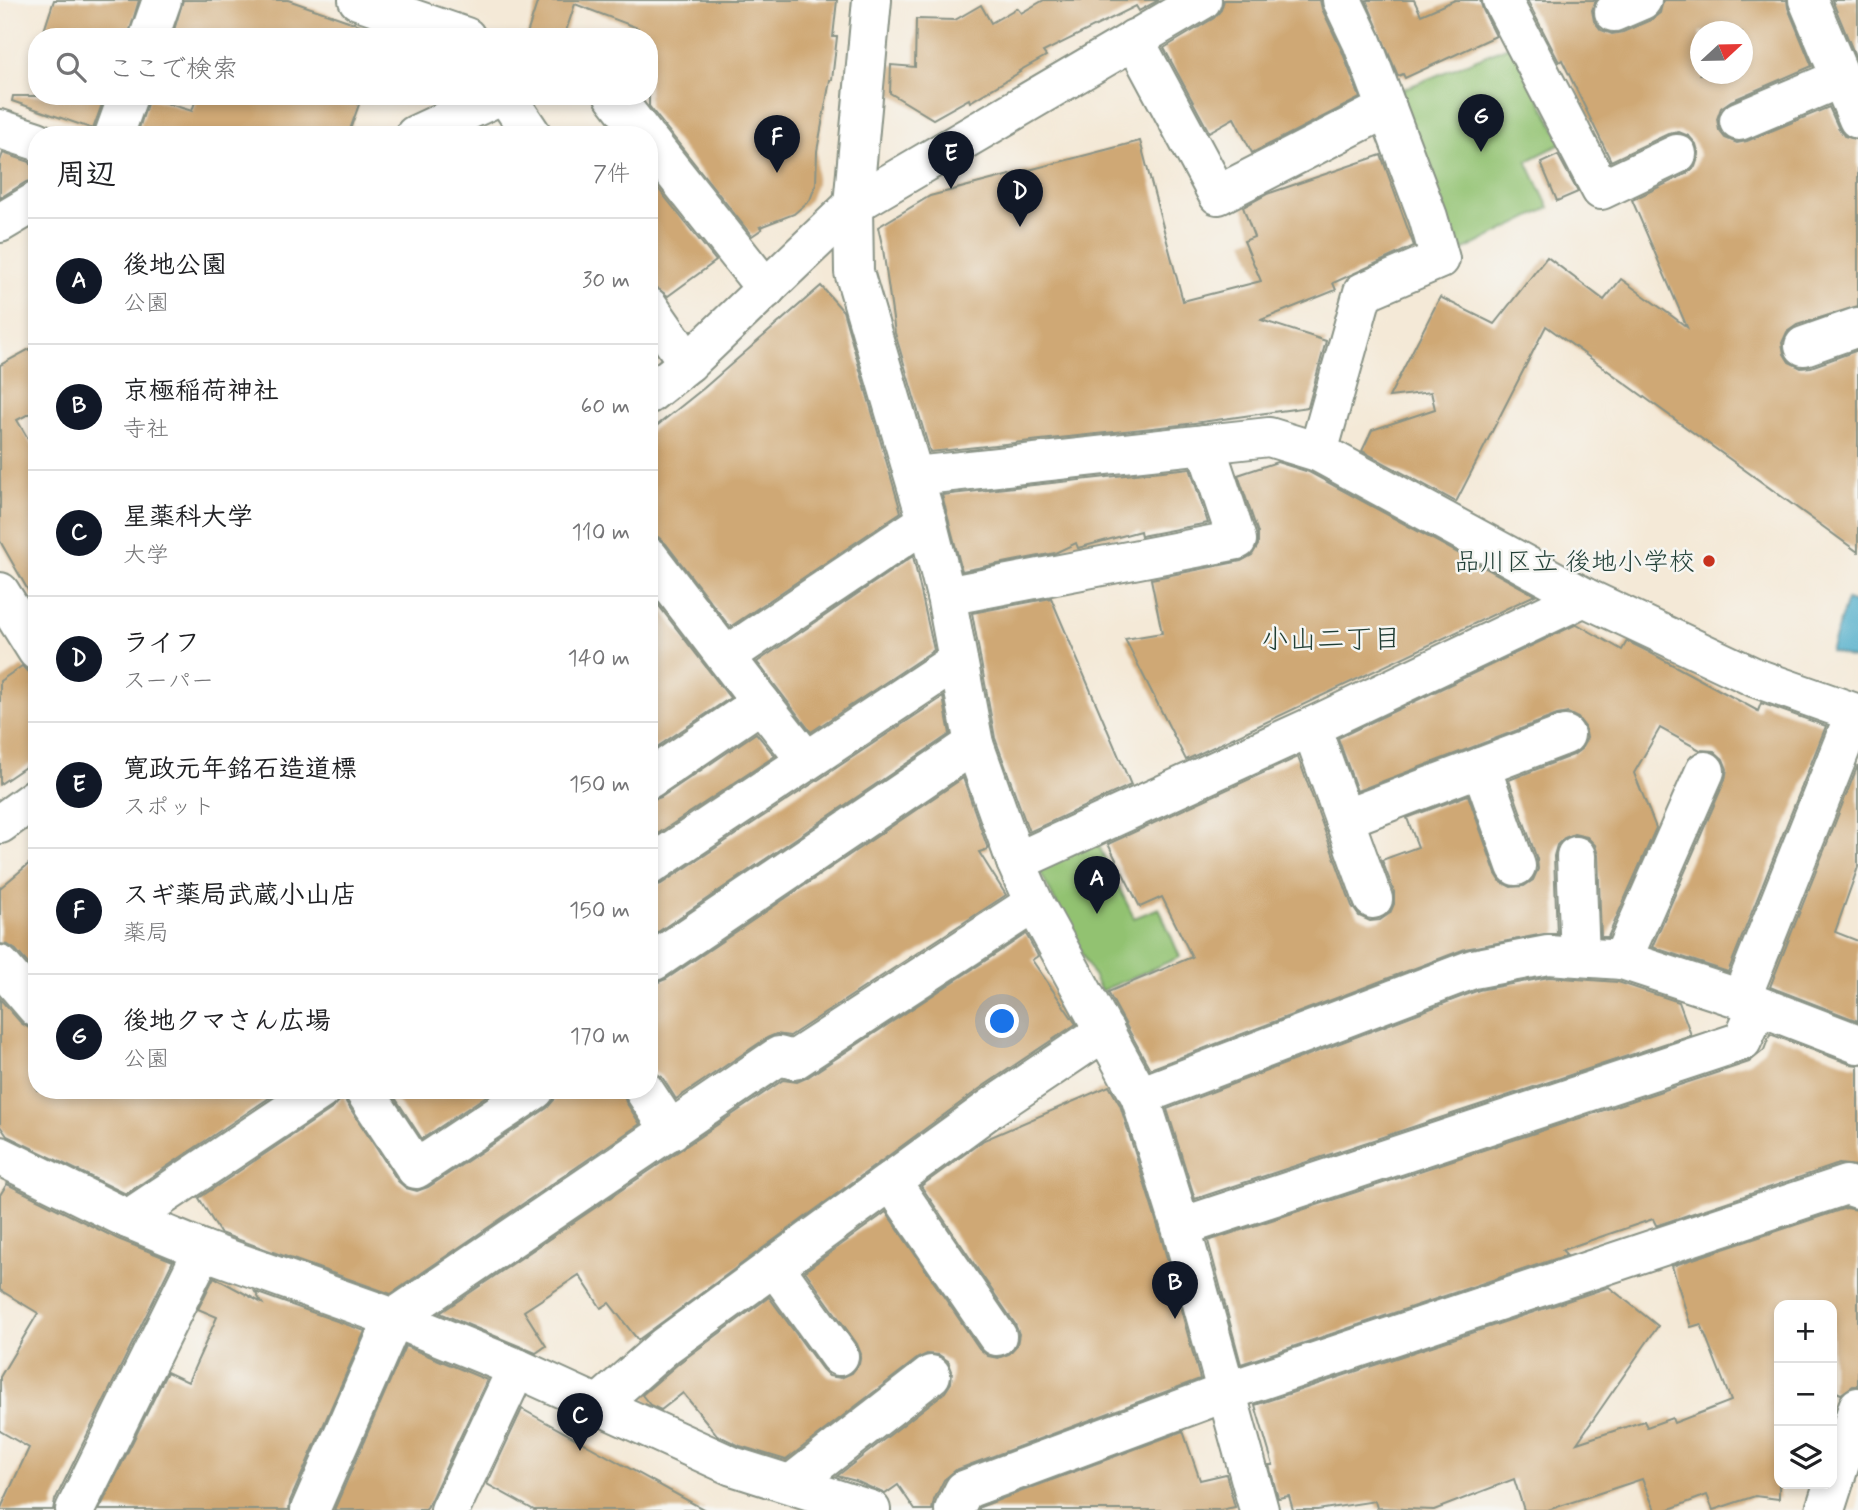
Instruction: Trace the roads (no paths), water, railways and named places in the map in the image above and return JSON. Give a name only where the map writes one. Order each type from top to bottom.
[{"type":"street","points":[[152,28],[162,0]]},
{"type":"street","points":[[358,0],[440,28]]},
{"type":"street","points":[[872,0],[853,205],[854,272],[927,521],[946,596],[974,744],[1016,862],[1034,903],[1140,1097],[1181,1227],[1259,1510]]},
{"type":"street","points":[[1318,452],[1363,292],[1440,259],[1428,217],[1387,108],[1362,42],[1342,0]]},
{"type":"street","points":[[1502,0],[1601,190],[1678,155]]},
{"type":"street","points":[[1808,0],[1858,119]]},
{"type":"street","points":[[658,387],[688,363],[853,205],[1134,39],[1180,6]]},
{"type":"street","points":[[1134,39],[1218,195],[1387,108]]},
{"type":"street","points":[[1739,121],[1841,78]]},
{"type":"street","points":[[117,126],[125,105]]},
{"type":"street","points":[[434,126],[480,105]]},
{"type":"street","points":[[512,105],[527,126]]},
{"type":"street","points":[[621,105],[637,126]]},
{"type":"street","points":[[0,129],[28,138]]},
{"type":"street","points":[[658,152],[765,289]]},
{"type":"street","points":[[0,223],[28,206]]},
{"type":"street","points":[[658,320],[688,363]]},
{"type":"street","points":[[1804,346],[1858,327]]},
{"type":"street","points":[[915,476],[1269,437],[1318,452],[1584,597],[1756,678],[1856,714],[1749,1002],[1742,1041],[1181,1227]]},
{"type":"street","points":[[946,596],[1237,540],[1205,444]]},
{"type":"street","points":[[726,656],[927,521]]},
{"type":"street","points":[[658,569],[806,761]]},
{"type":"street","points":[[0,592],[28,637]]},
{"type":"street","points":[[1016,862],[1311,727],[1584,597]]},
{"type":"street","points":[[658,860],[957,661]]},
{"type":"street","points":[[658,773],[761,703]]},
{"type":"street","points":[[1311,727],[1373,900]]},
{"type":"street","points":[[1344,818],[1564,735]]},
{"type":"street","points":[[658,958],[974,744]]},
{"type":"street","points":[[1481,767],[1516,866]]},
{"type":"street","points":[[1622,960],[1705,771]]},
{"type":"street","points":[[0,824],[28,804]]},
{"type":"street","points":[[1576,856],[1580,957]]},
{"type":"street","points":[[310,1510],[394,1318],[779,1056],[794,1060],[1034,903]]},
{"type":"street","points":[[1140,1097],[1474,969],[1549,955],[1622,960],[1749,1002],[1858,1044]]},
{"type":"street","points":[[0,965],[28,999]]},
{"type":"street","points":[[598,1405],[665,1346],[995,1105],[1105,1031]]},
{"type":"street","points":[[128,1219],[308,1099]]},
{"type":"street","points":[[370,1099],[416,1169],[521,1099]]},
{"type":"street","points":[[650,1099],[671,1131]]},
{"type":"street","points":[[0,1156],[128,1219],[203,1250],[394,1318],[517,1368],[733,1465],[871,1510]]},
{"type":"street","points":[[891,1181],[998,1336]]},
{"type":"street","points":[[954,1510],[964,1490],[1227,1392],[1846,1185],[1858,1189]]},
{"type":"street","points":[[75,1510],[203,1250]]},
{"type":"street","points":[[774,1266],[839,1356]]},
{"type":"street","points":[[450,1510],[517,1368]]},
{"type":"street","points":[[790,1484],[931,1375]]},
{"type":"street","points":[[1825,1510],[1858,1407]]},
{"type":"water","points":[[1847,600],[1858,604],[1858,660],[1830,651]]},
{"type":"place","name":"後地クマさん広場","points":[[1481,152]]},
{"type":"place","name":"スギ薬局武蔵小山店","points":[[777,173]]},
{"type":"place","name":"寛政元年銘石造道標","points":[[951,189]]},
{"type":"place","name":"ライフ","points":[[1020,227]]},
{"type":"place","name":"品川区立 後地小学校","points":[[1709,561]]},
{"type":"place","name":"後地公園","points":[[1097,914]]},
{"type":"place","name":"京極稲荷神社","points":[[1175,1319]]},
{"type":"place","name":"星薬科大学","points":[[580,1451]]},
{"type":"district","name":"小山二丁目","points":[[1331,638]]}]
